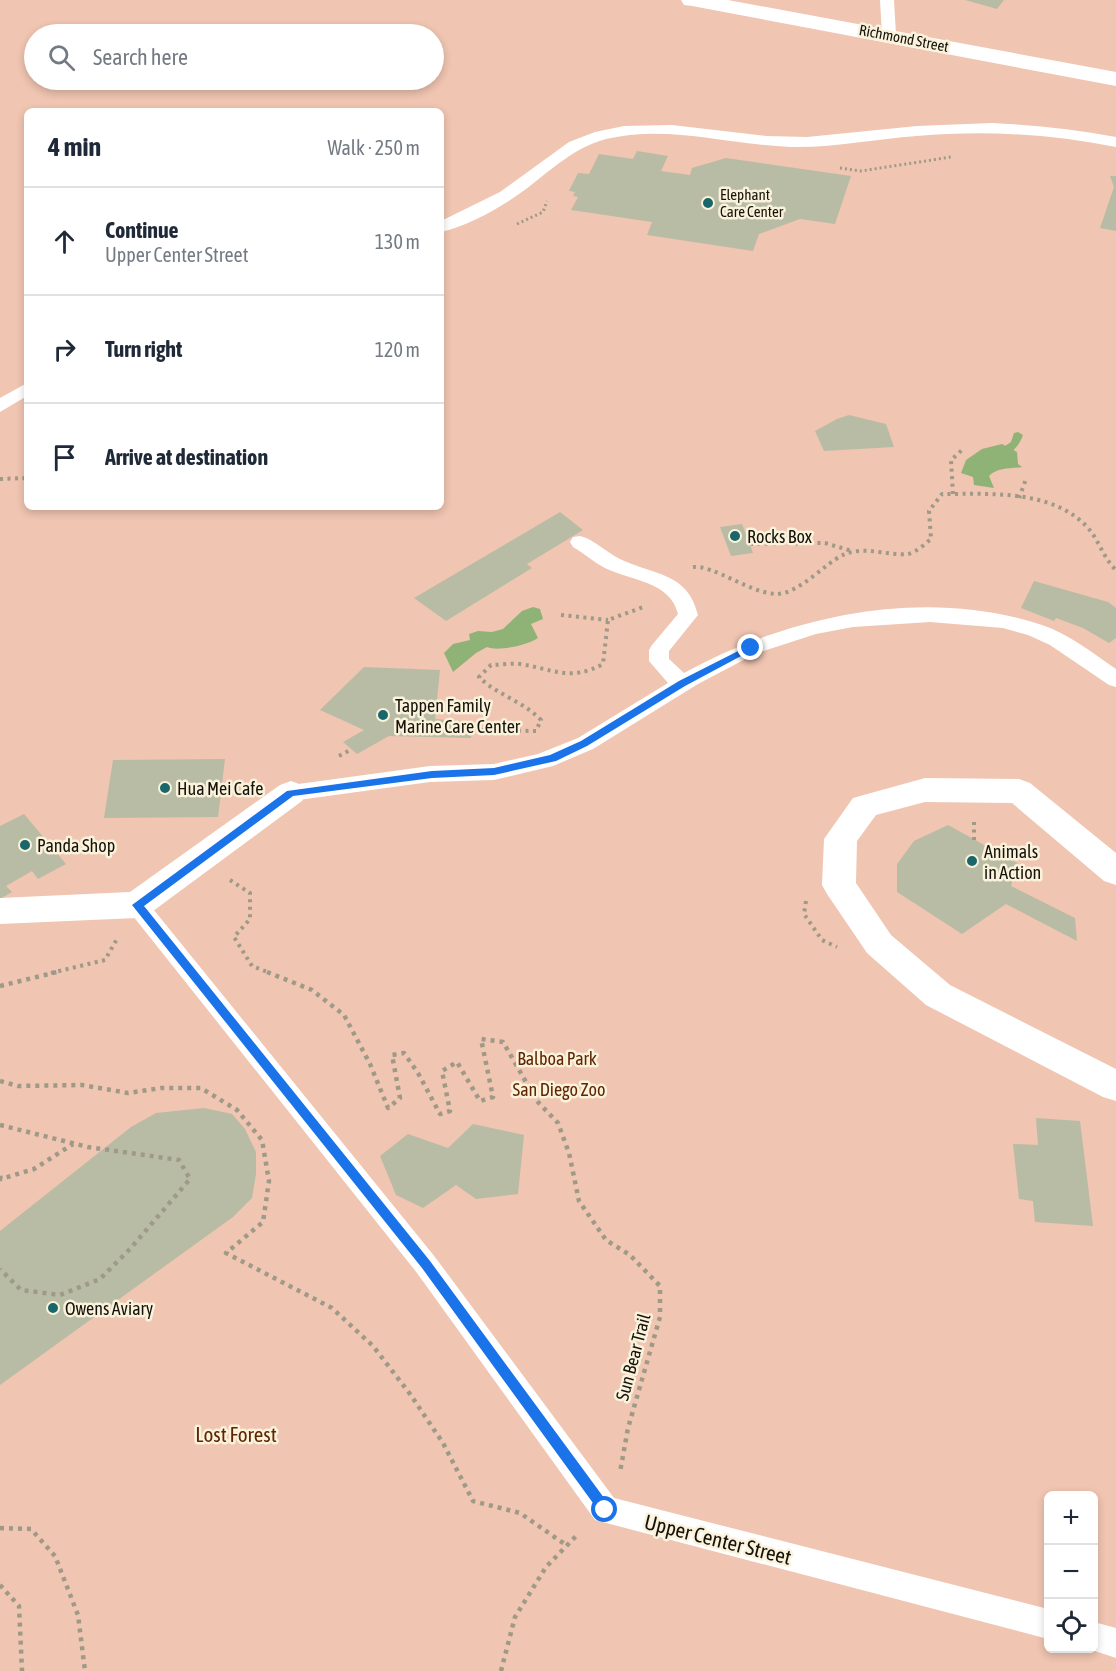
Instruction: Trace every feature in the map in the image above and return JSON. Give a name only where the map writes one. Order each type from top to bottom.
[{"type":"street","name":"Richmond Street","points":[[692,0],[889,35],[1116,80]]},
{"type":"street","points":[[1116,872],[1019,791],[925,790],[865,806],[841,839],[839,885],[879,944],[938,995],[1116,1086]]},
{"type":"street","points":[[0,911],[137,905],[291,793]]},
{"type":"lane","points":[[887,0],[889,35]]},
{"type":"lane","points":[[444,226],[506,195],[569,146],[601,135],[622,131],[647,128],[738,139],[792,142],[845,140],[916,131],[965,128],[1092,137],[1116,142]]},
{"type":"lane","points":[[0,406],[24,390]]},
{"type":"lane","points":[[580,542],[613,564],[679,591],[687,602],[688,615],[659,650],[659,661],[682,684]]},
{"type":"lane","points":[[291,793],[432,774],[494,772],[552,758],[584,744],[682,684],[751,648],[807,630],[854,621],[913,615],[969,616],[1005,621],[1038,631],[1079,653],[1116,680]]},
{"type":"lane","points":[[137,905],[426,1264],[605,1510]]},
{"type":"lane","name":"Upper Center Street","points":[[605,1510],[1044,1623]]},
{"type":"lane","points":[[1098,1638],[1116,1643]]},
{"type":"path","points":[[839,168],[861,171],[956,156]]},
{"type":"path","points":[[511,227],[543,212],[551,192]]},
{"type":"path","points":[[953,494],[951,459],[962,450]]},
{"type":"path","points":[[0,479],[24,478]]},
{"type":"path","points":[[1019,498],[1026,479]]},
{"type":"path","points":[[750,544],[825,543],[853,551],[910,554],[932,539],[929,511],[942,494],[1019,498],[1070,511],[1088,529],[1107,562],[1116,570]]},
{"type":"path","points":[[561,615],[608,620],[645,608],[678,568],[702,566],[747,588],[778,594],[806,582],[842,555],[853,551]]},
{"type":"path","points":[[473,730],[536,730],[541,720],[533,710],[486,686],[479,677],[491,665],[518,664],[576,675],[589,673],[603,664],[608,620]]},
{"type":"path","name":"Sun Bear Trail","points":[[179,873],[229,880],[250,893],[250,919],[234,937],[252,966],[312,990],[344,1015],[370,1064],[388,1108],[400,1098],[392,1055],[404,1053],[418,1073],[440,1114],[450,1111],[442,1071],[457,1062],[480,1101],[493,1097],[481,1039],[504,1042],[537,1101],[558,1123],[569,1153],[579,1201],[606,1240],[630,1255],[660,1286],[660,1317],[628,1428],[617,1490],[605,1510]]},
{"type":"path","points":[[0,986],[105,960]]},
{"type":"path","points":[[0,1081],[18,1086],[82,1085],[128,1093],[161,1088],[201,1088],[237,1110],[262,1140],[269,1181],[263,1222],[226,1253],[332,1308],[373,1347],[410,1394],[443,1443],[473,1501],[520,1513],[566,1545],[546,1567],[515,1617],[501,1671]]},
{"type":"path","points":[[0,1125],[130,1155],[179,1160],[190,1179],[130,1249],[100,1278],[60,1295],[21,1290],[0,1269]]},
{"type":"path","points":[[0,1176],[1,1179],[34,1169],[73,1143]]},
{"type":"path","points":[[0,1528],[31,1529],[55,1556],[78,1615],[85,1671]]},
{"type":"path","points":[[0,1585],[19,1606],[22,1671]]},
{"type":"green space","name":"Balboa Park","points":[[0,0],[1116,0],[1116,1671],[0,1671]]},
{"type":"shaded area","points":[[1002,444],[1017,452],[1018,464],[1022,467],[1000,470],[989,476],[994,488],[974,485],[973,477],[961,473],[966,460],[982,449]]},
{"type":"shaded area","points":[[533,607],[540,609],[543,619],[531,624],[538,638],[513,647],[498,649],[487,647],[453,672],[444,653],[453,644],[470,640],[469,634],[478,631],[492,632],[503,629],[522,611]]},
{"type":"building","points":[[965,0],[1004,0],[997,9]]},
{"type":"building","name":"Elephant Care Center","points":[[637,151],[668,156],[661,171],[690,175],[692,168],[726,158],[851,176],[835,224],[800,219],[759,234],[753,251],[647,235],[652,222],[571,210],[578,197],[573,196],[575,192],[569,191],[578,173],[589,174],[599,154],[633,159]]},
{"type":"building","points":[[1110,176],[1116,176],[1116,231],[1100,228],[1114,187]]},
{"type":"building","points":[[849,415],[886,424],[894,447],[824,451],[815,431]]},
{"type":"building","points":[[560,512],[583,530],[527,564],[532,568],[446,621],[414,598]]},
{"type":"building","name":"Rocks Box","points":[[742,524],[753,553],[731,556],[720,527]]},
{"type":"building","points":[[1034,581],[1108,602],[1116,608],[1116,638],[1109,643],[1083,628],[1056,618],[1054,621],[1021,608]]},
{"type":"building","name":"Tappen Family Marine Care Center","points":[[364,667],[440,670],[435,719],[474,722],[471,738],[389,736],[357,754],[343,742],[364,730],[320,710]]},
{"type":"building","name":"Hua Mei Cafe","points":[[225,759],[218,817],[104,818],[113,760]]},
{"type":"building","name":"Panda Shop","points":[[24,814],[66,864],[38,879],[32,871],[6,886],[12,892],[0,899],[0,826]]},
{"type":"building","points":[[948,825],[1017,863],[1011,886],[1075,918],[1077,941],[1006,904],[962,934],[897,892],[897,864],[914,841]]},
{"type":"building","name":"Owens Aviary","points":[[204,1108],[232,1114],[245,1129],[256,1152],[256,1174],[252,1198],[233,1217],[0,1385],[0,1231],[131,1127],[156,1113]]},
{"type":"building","points":[[1036,1118],[1080,1121],[1093,1226],[1035,1222],[1033,1201],[1019,1199],[1013,1144],[1038,1145]]},
{"type":"building","points":[[473,1124],[524,1135],[518,1194],[476,1199],[456,1185],[423,1208],[396,1195],[380,1156],[408,1134],[448,1148]]},
{"type":"waterway","points":[[997,456],[1015,444],[1018,435]]},
{"type":"place","name":"Elephant Care Center","points":[[708,203]]},
{"type":"place","name":"Rocks Box","points":[[735,536]]},
{"type":"place","name":"Tappen Family Marine Care Center","points":[[383,715]]},
{"type":"place","name":"Hua Mei Cafe","points":[[165,788]]},
{"type":"place","name":"Panda Shop","points":[[25,845]]},
{"type":"place","name":"Animals in Action","points":[[972,861]]},
{"type":"place","name":"Owens Aviary","points":[[53,1308]]},
{"type":"route","points":[[605,1510],[426,1264],[137,905],[291,793],[432,774],[494,772],[552,758],[584,744],[682,684],[751,648]]},
{"type":"park label","name":"San Diego Zoo","points":[[559,1089]]},
{"type":"park label","name":"Lost Forest","points":[[236,1434]]}]
